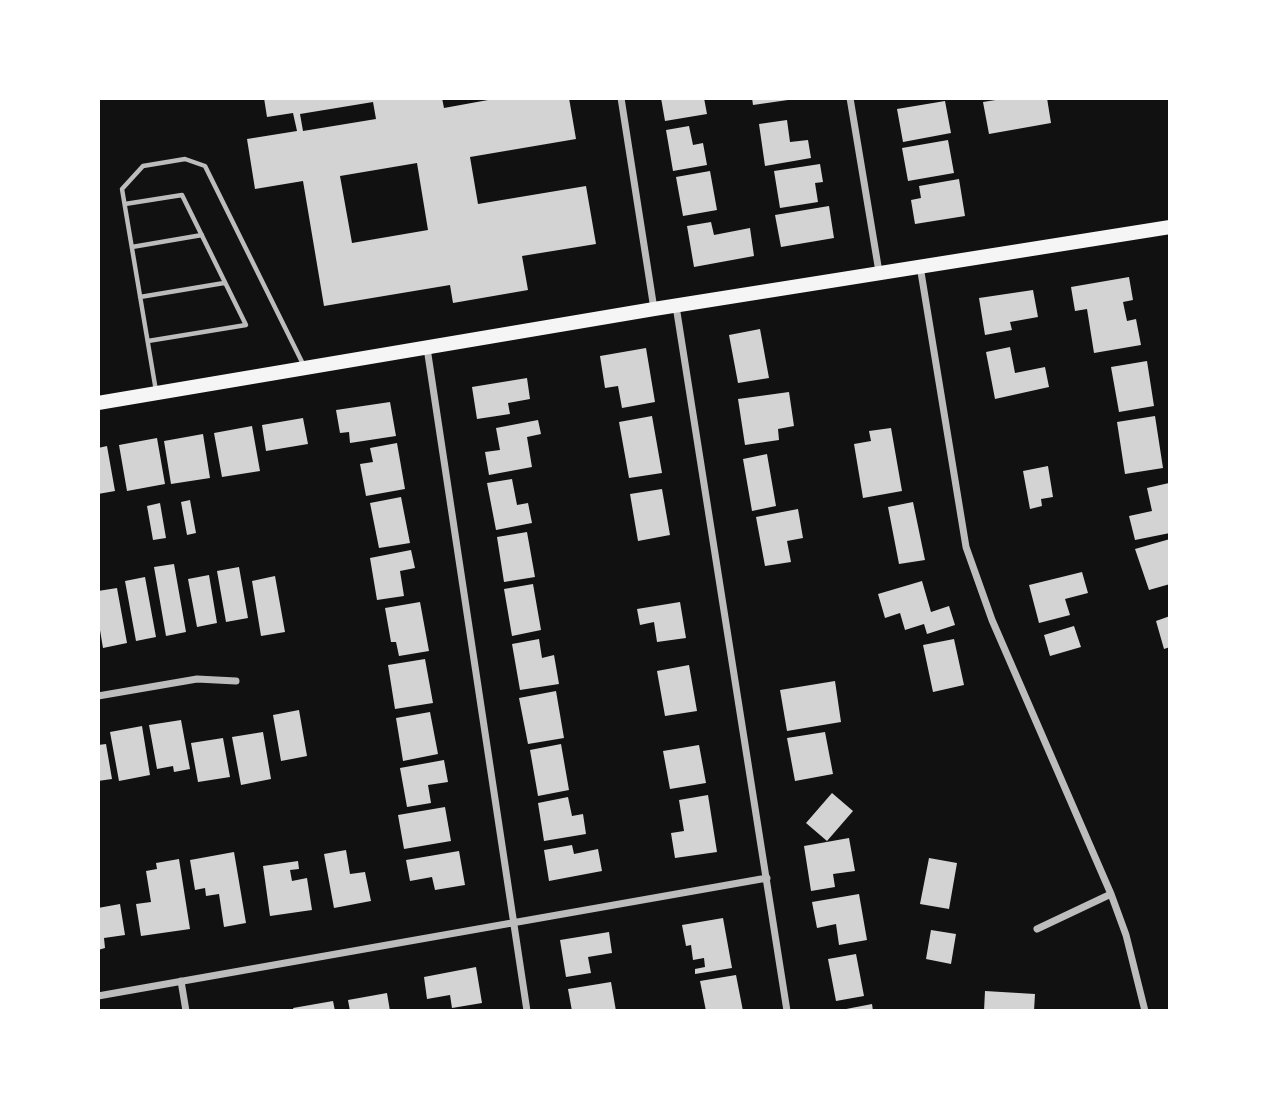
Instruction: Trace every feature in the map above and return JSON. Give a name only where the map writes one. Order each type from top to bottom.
[{"type":"main road","points":[[98,403],[879,272],[1170,230]]},
{"type":"street","points":[[621,98],[654,309]]},
{"type":"street","points":[[850,98],[879,272]]},
{"type":"street","points":[[920,266],[967,547],[992,620],[1111,894],[1126,935],[1145,1011]]},
{"type":"street","points":[[676,306],[787,1011]]},
{"type":"street","points":[[427,348],[527,1011]]},
{"type":"street","points":[[98,696],[197,679],[236,681]]},
{"type":"street","points":[[98,996],[767,877]]},
{"type":"street","points":[[1037,929],[1111,894]]},
{"type":"street","points":[[181,981],[186,1011]]},
{"type":"lane","points":[[157,393],[122,189],[143,166],[185,159],[205,166],[305,368]]},
{"type":"lane","points":[[125,204],[181,195],[246,325],[148,341]]},
{"type":"lane","points":[[132,247],[202,235]]},
{"type":"lane","points":[[140,297],[224,283]]},
{"type":"building","points":[[264,98],[442,98],[444,108],[499,98],[569,98],[576,139],[470,157],[478,204],[586,186],[596,244],[522,256],[528,290],[453,303],[450,285],[324,306],[303,181],[255,189],[247,139],[297,131],[293,113],[267,117]],"holes":[[[373,102],[376,119],[303,131],[300,114]],[[417,163],[428,230],[352,243],[340,176]]]},
{"type":"building","points":[[661,98],[704,98],[707,114],[665,121]]},
{"type":"building","points":[[752,98],[788,98],[788,100],[753,105]]},
{"type":"building","points":[[1008,98],[1047,98],[1051,123],[989,134],[983,102]]},
{"type":"building","points":[[945,101],[951,133],[903,142],[897,109]]},
{"type":"building","points":[[787,120],[790,142],[808,140],[811,158],[765,166],[759,124]]},
{"type":"building","points":[[689,126],[693,145],[703,143],[707,165],[673,171],[666,130]]},
{"type":"building","points":[[948,140],[954,173],[908,181],[902,148]]},
{"type":"building","points":[[820,164],[823,182],[815,183],[818,202],[780,208],[774,171]]},
{"type":"building","points":[[710,171],[717,210],[683,216],[676,177]]},
{"type":"building","points":[[959,179],[965,216],[915,224],[911,200],[921,198],[919,186]]},
{"type":"building","points":[[829,206],[834,238],[781,247],[775,215]]},
{"type":"building","points":[[711,222],[714,235],[750,228],[754,256],[694,267],[687,226]]},
{"type":"building","points":[[1129,277],[1133,300],[1123,302],[1127,321],[1136,319],[1141,345],[1094,353],[1087,309],[1075,311],[1071,287]]},
{"type":"building","points":[[1033,290],[1038,317],[1010,322],[1012,330],[985,335],[979,298]]},
{"type":"building","points":[[760,329],[769,378],[738,383],[729,335]]},
{"type":"building","points":[[1010,347],[1015,373],[1045,367],[1049,387],[995,399],[986,352]]},
{"type":"building","points":[[646,348],[655,402],[622,408],[618,386],[605,388],[600,356]]},
{"type":"building","points":[[1147,361],[1154,406],[1119,412],[1111,367]]},
{"type":"building","points":[[527,378],[530,399],[508,403],[510,414],[477,419],[472,387]]},
{"type":"building","points":[[789,392],[794,426],[778,429],[779,440],[745,445],[738,399]]},
{"type":"building","points":[[390,402],[396,436],[350,443],[349,432],[340,433],[336,410]]},
{"type":"building","points":[[652,416],[662,473],[629,478],[619,422]]},
{"type":"building","points":[[1155,416],[1163,468],[1125,474],[1117,422]]},
{"type":"building","points":[[303,418],[308,444],[266,451],[262,425]]},
{"type":"building","points":[[538,420],[541,434],[527,437],[532,467],[489,475],[485,452],[500,450],[496,428]]},
{"type":"building","points":[[252,426],[260,471],[222,477],[214,433]]},
{"type":"building","points":[[891,428],[902,491],[863,498],[854,444],[871,441],[869,431]]},
{"type":"building","points":[[203,434],[210,478],[171,484],[164,441]]},
{"type":"building","points":[[157,438],[165,484],[127,491],[119,445]]},
{"type":"building","points":[[397,443],[405,489],[366,496],[360,464],[373,462],[370,448]]},
{"type":"building","points":[[107,446],[115,491],[98,494],[98,448]]},
{"type":"building","points":[[767,454],[776,506],[752,511],[743,459]]},
{"type":"building","points":[[1048,466],[1053,497],[1041,499],[1042,506],[1030,509],[1023,471]]},
{"type":"building","points":[[512,479],[517,505],[528,503],[532,523],[496,530],[487,483]]},
{"type":"building","points":[[1169,483],[1170,533],[1135,540],[1129,516],[1152,511],[1147,488]]},
{"type":"building","points":[[662,489],[670,535],[638,541],[630,494]]},
{"type":"building","points":[[401,497],[410,543],[379,548],[370,503]]},
{"type":"building","points":[[190,500],[196,533],[187,535],[181,502]]},
{"type":"building","points":[[913,502],[925,560],[899,564],[888,507]]},
{"type":"building","points":[[160,503],[166,538],[153,540],[147,506]]},
{"type":"building","points":[[798,509],[803,538],[787,541],[791,562],[765,566],[756,517]]},
{"type":"building","points":[[527,532],[535,577],[504,582],[497,537]]},
{"type":"building","points":[[1170,539],[1170,584],[1149,590],[1135,549]]},
{"type":"building","points":[[411,550],[415,568],[400,571],[404,596],[377,600],[370,558]]},
{"type":"building","points":[[174,564],[186,632],[166,636],[154,567]]},
{"type":"building","points":[[239,567],[248,618],[226,622],[217,571]]},
{"type":"building","points":[[1082,572],[1088,593],[1065,599],[1070,615],[1039,623],[1029,585]]},
{"type":"building","points":[[209,575],[217,623],[197,627],[188,579]]},
{"type":"building","points":[[275,576],[285,632],[261,636],[252,581]]},
{"type":"building","points":[[145,577],[156,637],[136,641],[125,581]]},
{"type":"building","points":[[922,581],[931,612],[949,606],[955,625],[927,634],[924,624],[905,630],[900,613],[885,618],[878,594]]},
{"type":"building","points":[[533,584],[541,630],[512,636],[504,589]]},
{"type":"building","points":[[117,588],[127,643],[103,648],[98,618],[98,591]]},
{"type":"building","points":[[420,602],[429,651],[399,656],[396,642],[391,642],[385,608]]},
{"type":"building","points":[[680,602],[686,638],[657,642],[654,622],[640,625],[637,609]]},
{"type":"building","points":[[1170,616],[1170,647],[1164,649],[1156,621]]},
{"type":"building","points":[[1074,626],[1081,647],[1050,656],[1044,635]]},
{"type":"building","points":[[539,639],[542,658],[554,655],[559,684],[520,690],[512,644]]},
{"type":"building","points":[[954,639],[964,685],[933,692],[923,645]]},
{"type":"building","points":[[425,659],[433,703],[395,709],[388,665]]},
{"type":"building","points":[[689,665],[697,711],[665,716],[657,671]]},
{"type":"building","points":[[835,681],[841,722],[787,731],[780,690]]},
{"type":"building","points":[[556,691],[564,738],[528,744],[519,698]]},
{"type":"building","points":[[299,710],[307,756],[281,761],[273,715]]},
{"type":"building","points":[[430,712],[438,754],[403,761],[396,718]]},
{"type":"building","points":[[181,720],[190,769],[174,772],[173,766],[157,769],[149,725]]},
{"type":"building","points":[[142,726],[150,775],[119,781],[110,732]]},
{"type":"building","points":[[263,732],[271,779],[241,785],[232,737]]},
{"type":"building","points":[[825,732],[833,774],[795,781],[787,738]]},
{"type":"building","points":[[223,738],[230,777],[198,782],[191,743]]},
{"type":"building","points":[[106,744],[112,779],[98,781],[98,745]]},
{"type":"building","points":[[561,744],[569,790],[538,796],[530,750]]},
{"type":"building","points":[[699,745],[706,783],[670,789],[663,751]]},
{"type":"building","points":[[444,760],[448,782],[428,785],[431,803],[407,807],[400,768]]},
{"type":"building","points":[[832,793],[853,811],[827,841],[806,823]]},
{"type":"building","points":[[708,795],[717,852],[675,858],[671,833],[684,831],[679,800]]},
{"type":"building","points":[[568,797],[572,816],[583,814],[586,834],[544,841],[538,803]]},
{"type":"building","points":[[445,807],[451,841],[404,849],[398,815]]},
{"type":"building","points":[[849,838],[855,871],[833,874],[835,887],[811,891],[804,846]]},
{"type":"building","points":[[572,845],[574,854],[598,849],[602,871],[549,881],[544,850]]},
{"type":"building","points":[[346,850],[350,874],[365,872],[371,901],[334,908],[324,854]]},
{"type":"building","points":[[459,851],[465,885],[435,890],[432,877],[410,881],[406,860]]},
{"type":"building","points":[[234,852],[246,923],[224,927],[219,894],[206,896],[205,888],[195,890],[190,860]]},
{"type":"building","points":[[929,858],[957,863],[949,909],[920,904]]},
{"type":"building","points":[[179,859],[190,929],[141,936],[136,904],[151,902],[146,871],[157,869],[156,863]]},
{"type":"building","points":[[298,861],[299,869],[290,870],[292,881],[307,878],[312,910],[270,916],[263,866]]},
{"type":"building","points":[[859,894],[867,940],[839,945],[836,924],[817,928],[812,902]]},
{"type":"building","points":[[120,904],[125,935],[104,938],[105,948],[98,950],[98,908]]},
{"type":"building","points":[[723,918],[732,968],[695,974],[695,969],[705,967],[704,958],[693,960],[691,945],[686,946],[682,925]]},
{"type":"building","points":[[931,930],[956,934],[951,964],[926,959]]},
{"type":"building","points":[[609,932],[612,953],[588,957],[591,973],[566,977],[560,940]]},
{"type":"building","points":[[856,954],[864,996],[836,1001],[828,959]]},
{"type":"building","points":[[476,967],[482,1003],[452,1008],[450,995],[427,999],[424,977]]},
{"type":"building","points":[[736,975],[743,1011],[706,1011],[700,981]]},
{"type":"building","points":[[611,982],[616,1011],[572,1011],[568,989]]},
{"type":"building","points":[[985,991],[1035,994],[1034,1011],[984,1011]]},
{"type":"building","points":[[387,993],[390,1011],[350,1011],[348,1000]]},
{"type":"building","points":[[333,1001],[335,1011],[294,1011],[293,1008]]},
{"type":"building","points":[[872,1004],[873,1011],[841,1011],[841,1010]]}]
